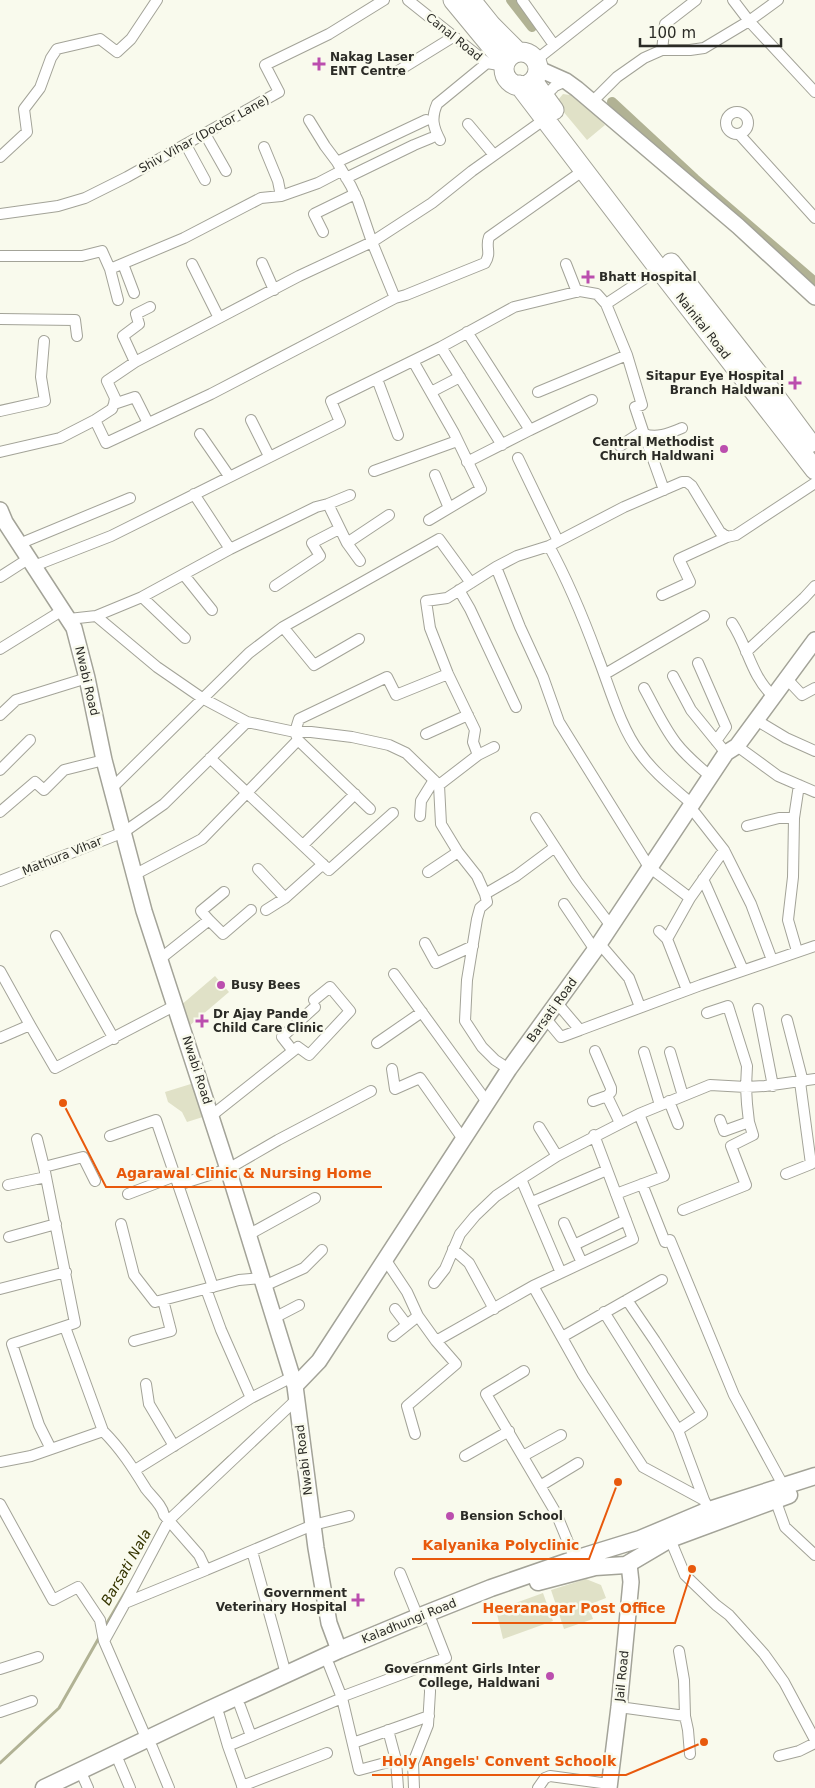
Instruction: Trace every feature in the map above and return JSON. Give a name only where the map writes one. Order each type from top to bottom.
[{"type":"highway","points":[[453,0],[504,61]]},
{"type":"highway","points":[[471,0],[491,25],[504,61],[504,71],[508,80],[512,83],[532,74],[528,53],[504,61]]},
{"type":"highway","name":"Nainital Road","points":[[532,74],[544,97],[815,470]]},
{"type":"highway","name":"Nainital Road","points":[[532,74],[545,119],[659,269],[677,282],[773,392],[815,450]]},
{"type":"main road","name":"Kaladhungi Road","points":[[779,1492],[815,1476]]},
{"type":"main road","name":"Kaladhungi Road","points":[[425,1619],[543,1581],[595,1567],[622,1565],[642,1546],[709,1511],[779,1492],[815,1486]]},
{"type":"main road","name":"Kaladhungi Road","points":[[65,1788],[119,1762],[149,1743],[240,1706],[337,1658],[491,1588],[610,1548],[642,1546],[670,1539],[709,1511]]},
{"type":"main road","points":[[610,1548],[610,1557],[622,1565]]},
{"type":"main road","name":"Kaladhungi Road","points":[[44,1788],[84,1780],[149,1743],[286,1674],[337,1658]]},
{"type":"street","points":[[0,157],[27,132],[24,109],[40,88],[51,58],[57,49],[100,39],[117,52],[131,38],[157,0]]},
{"type":"street","name":"Shiv Vihar (Doctor Lane)","points":[[0,214],[58,206],[85,198],[186,145],[279,92],[265,65],[329,34],[384,0]]},
{"type":"street","name":"Canal Road","points":[[408,0],[453,37],[504,61]]},
{"type":"street","points":[[522,0],[554,45]]},
{"type":"street","points":[[612,0],[554,45],[532,74],[566,82],[592,102],[738,226],[815,297]]},
{"type":"street","points":[[662,50],[665,24],[696,0]]},
{"type":"street","points":[[733,0],[749,21],[815,92]]},
{"type":"street","points":[[592,102],[617,77],[644,58],[662,50],[704,48],[749,21],[778,0]]},
{"type":"street","points":[[398,71],[453,37]]},
{"type":"street","points":[[341,170],[435,139],[433,114],[437,104],[504,61]]},
{"type":"street","points":[[544,97],[555,86],[566,82]]},
{"type":"street","points":[[0,452],[60,438],[95,420],[112,409],[114,404],[115,398],[107,381],[135,362],[372,242],[432,203],[545,119]]},
{"type":"street","points":[[309,120],[355,194],[395,298]]},
{"type":"street","points":[[110,269],[184,238],[261,198],[281,196],[318,183],[426,120]]},
{"type":"street","points":[[468,124],[494,156]]},
{"type":"street","points":[[205,134],[226,171]]},
{"type":"street","points":[[739,134],[815,218]]},
{"type":"street","points":[[186,145],[205,180]]},
{"type":"street","points":[[264,147],[278,182],[281,196]]},
{"type":"street","points":[[95,420],[106,442],[211,394],[395,298],[485,263],[489,256],[487,242],[489,237],[584,170]]},
{"type":"street","points":[[323,232],[314,214],[355,194]]},
{"type":"street","points":[[0,256],[82,256],[102,251],[110,269],[118,300]]},
{"type":"street","points":[[262,263],[274,290]]},
{"type":"street","points":[[123,264],[134,293]]},
{"type":"street","points":[[192,264],[219,318]]},
{"type":"street","points":[[566,264],[577,292]]},
{"type":"street","points":[[606,304],[659,269]]},
{"type":"street","points":[[0,577],[31,563],[111,536],[340,422],[331,401],[413,361],[514,307],[577,292],[597,294],[606,304],[627,355],[642,405],[634,407],[664,490]]},
{"type":"street","points":[[135,362],[122,336],[139,324],[136,314],[150,308]]},
{"type":"street","points":[[0,319],[74,320],[77,336]]},
{"type":"street","points":[[467,332],[530,430]]},
{"type":"street","points":[[0,411],[45,401],[41,377],[44,341]]},
{"type":"street","points":[[441,346],[502,445]]},
{"type":"street","points":[[538,392],[627,355]]},
{"type":"street","points":[[413,361],[457,441],[480,489],[429,520]]},
{"type":"street","points":[[431,392],[460,377]]},
{"type":"street","points":[[377,378],[398,435]]},
{"type":"street","points":[[114,404],[135,397],[148,423]]},
{"type":"street","points":[[467,462],[592,400]]},
{"type":"street","points":[[251,420],[269,456]]},
{"type":"street","points":[[644,433],[651,437],[669,434],[682,428]]},
{"type":"street","points":[[620,446],[644,433]]},
{"type":"street","points":[[200,434],[229,476]]},
{"type":"street","points":[[374,471],[457,441]]},
{"type":"street","points":[[518,458],[554,544],[604,674],[639,753],[690,807],[724,850],[751,904],[772,960]]},
{"type":"street","points":[[435,475],[449,508]]},
{"type":"street","points":[[478,755],[473,742],[475,730],[448,674],[430,628],[426,601],[447,598],[517,556],[554,544],[624,507],[687,482],[692,486],[720,532],[727,537]]},
{"type":"street","points":[[662,595],[690,582],[679,559],[727,537],[736,535],[815,483]]},
{"type":"street","points":[[194,494],[230,548]]},
{"type":"street","points":[[0,649],[66,615],[96,616],[142,597],[230,548],[316,507],[350,495]]},
{"type":"street","points":[[18,544],[130,498]]},
{"type":"street","points":[[328,504],[339,529],[360,561]]},
{"type":"street","points":[[347,543],[389,515]]},
{"type":"street","name":"Nwabi Road","points":[[2,519],[74,628],[87,678],[104,760],[134,875],[212,1116],[295,1387],[313,1525],[329,1623],[337,1658]]},
{"type":"street","points":[[275,586],[320,556],[312,543],[339,529]]},
{"type":"street","points":[[112,788],[249,653],[283,627],[439,539],[471,583]]},
{"type":"street","points":[[496,567],[543,677],[559,722],[649,867],[690,898]]},
{"type":"street","points":[[184,575],[212,610]]},
{"type":"street","points":[[746,652],[815,586]]},
{"type":"street","points":[[459,590],[470,609],[516,707]]},
{"type":"street","points":[[142,597],[185,638]]},
{"type":"street","points":[[96,616],[157,667],[202,698],[247,722],[297,736],[370,809]]},
{"type":"street","points":[[604,674],[704,616]]},
{"type":"street","points":[[732,623],[740,634],[759,681],[773,696]]},
{"type":"street","points":[[283,627],[314,665],[359,639]]},
{"type":"street","name":"Barsati Road","points":[[295,1387],[319,1361],[509,1069],[558,1003],[710,776],[756,720],[815,640]]},
{"type":"street","points":[[698,663],[726,727],[716,741]]},
{"type":"street","points":[[297,736],[299,719],[387,677],[396,696],[448,674]]},
{"type":"street","points":[[673,676],[691,710],[716,741],[778,776],[815,792]]},
{"type":"street","points":[[0,714],[16,700],[87,678]]},
{"type":"street","points":[[786,678],[802,694],[815,688]]},
{"type":"street","points":[[644,688],[675,742],[710,776]]},
{"type":"street","points":[[426,734],[468,715]]},
{"type":"street","points":[[756,720],[786,738],[815,751]]},
{"type":"street","name":"Mathura Vihar","points":[[0,881],[124,832],[164,804],[247,722]]},
{"type":"street","points":[[134,875],[202,839],[297,736],[311,732],[352,737],[388,746],[406,753],[437,782],[441,824],[458,852],[477,876],[488,902],[480,908],[467,980],[465,1021],[482,1047],[495,1060],[509,1069]]},
{"type":"street","points":[[0,770],[30,740]]},
{"type":"street","points":[[420,816],[421,801],[437,782],[478,755],[494,747]]},
{"type":"street","points":[[210,758],[329,870],[392,813]]},
{"type":"street","points":[[0,812],[35,782],[44,790],[64,770],[104,760]]},
{"type":"street","points":[[797,951],[788,920],[793,877],[794,818],[799,785]]},
{"type":"street","points":[[303,845],[355,794]]},
{"type":"street","points":[[536,818],[610,926]]},
{"type":"street","points":[[747,826],[772,819],[794,818]]},
{"type":"street","points":[[485,894],[516,876],[555,847]]},
{"type":"street","points":[[667,939],[690,898],[724,850]]},
{"type":"street","points":[[428,872],[458,852]]},
{"type":"street","points":[[266,910],[285,898],[322,864]]},
{"type":"street","points":[[258,869],[285,898]]},
{"type":"street","points":[[703,879],[743,970]]},
{"type":"street","points":[[224,892],[201,911],[223,934],[251,910]]},
{"type":"street","points":[[564,904],[597,946],[628,978],[640,1007]]},
{"type":"street","points":[[160,959],[209,920]]},
{"type":"street","points":[[659,931],[667,939],[687,990]]},
{"type":"street","points":[[56,936],[114,1039]]},
{"type":"street","points":[[425,943],[436,963],[473,946]]},
{"type":"street","points":[[546,1019],[561,1037],[687,990],[815,946]]},
{"type":"street","points":[[0,971],[55,1068],[114,1039],[176,1005]]},
{"type":"street","points":[[394,974],[488,1102]]},
{"type":"street","points":[[212,1116],[293,1051],[298,1046],[309,1055],[350,1011],[330,987],[282,1037],[293,1051]]},
{"type":"street","points":[[558,1003],[580,1030]]},
{"type":"street","points":[[683,1210],[746,1185],[732,1146],[753,1135],[749,1122],[746,1087],[748,1066],[728,1006],[707,1013]]},
{"type":"street","points":[[758,1009],[773,1086]]},
{"type":"street","points":[[378,1043],[422,1012]]},
{"type":"street","points":[[786,1174],[811,1164],[801,1082],[787,1020]]},
{"type":"street","points":[[0,1038],[30,1025]]},
{"type":"street","points":[[593,1101],[607,1096],[611,1088],[595,1051]]},
{"type":"street","points":[[644,1052],[665,1103],[678,1124]]},
{"type":"street","points":[[670,1052],[682,1096]]},
{"type":"street","points":[[392,1068],[395,1089],[420,1078],[463,1139]]},
{"type":"street","points":[[434,1283],[445,1269],[460,1234],[474,1216],[496,1196],[521,1179],[557,1156],[594,1136],[639,1114],[710,1085],[773,1086],[815,1079]]},
{"type":"street","points":[[128,1194],[228,1169],[371,1090]]},
{"type":"street","points":[[607,1096],[620,1123]]},
{"type":"street","points":[[616,1194],[664,1176],[639,1114]]},
{"type":"street","points":[[110,1136],[156,1120],[177,1181],[221,1330],[251,1398]]},
{"type":"street","points":[[720,1120],[724,1131],[749,1122]]},
{"type":"street","points":[[538,1127],[557,1156]]},
{"type":"street","points":[[436,1341],[533,1286],[633,1238],[594,1136]]},
{"type":"street","points":[[37,1139],[66,1272],[75,1323],[12,1344],[39,1425],[51,1449]]},
{"type":"street","points":[[8,1185],[83,1157],[95,1181]]},
{"type":"street","points":[[532,1202],[607,1170]]},
{"type":"street","points":[[521,1179],[562,1273]]},
{"type":"street","points":[[642,1184],[665,1242],[670,1240],[734,1395],[779,1492],[785,1527],[815,1555]]},
{"type":"street","points":[[248,1235],[315,1198]]},
{"type":"street","points":[[574,1245],[626,1220]]},
{"type":"street","points":[[564,1223],[582,1263]]},
{"type":"street","points":[[9,1237],[56,1224]]},
{"type":"street","points":[[121,1224],[134,1276],[155,1302],[239,1280],[263,1282],[304,1268],[322,1250]]},
{"type":"street","points":[[453,1249],[469,1263],[494,1309]]},
{"type":"street","points":[[385,1259],[407,1292],[418,1316],[456,1364],[407,1406],[415,1434]]},
{"type":"street","points":[[0,1290],[66,1272]]},
{"type":"street","points":[[562,1337],[662,1280]]},
{"type":"street","points":[[533,1286],[583,1374],[643,1467],[709,1511]]},
{"type":"street","points":[[134,1341],[171,1332],[163,1300]]},
{"type":"street","points":[[627,1300],[702,1414],[678,1430]]},
{"type":"street","points":[[274,1318],[299,1305]]},
{"type":"street","points":[[395,1309],[407,1325]]},
{"type":"street","points":[[604,1312],[678,1430],[709,1511]]},
{"type":"street","points":[[393,1336],[418,1316]]},
{"type":"street","points":[[65,1327],[103,1431],[117,1444],[166,1517],[199,1555],[206,1570]]},
{"type":"street","points":[[524,1371],[486,1394],[556,1512],[575,1559]]},
{"type":"street","points":[[146,1384],[149,1404],[174,1446]]},
{"type":"street","points":[[135,1470],[251,1398],[295,1387]]},
{"type":"street","points":[[103,1635],[125,1603],[166,1517],[295,1387]]},
{"type":"street","points":[[0,1462],[30,1456],[103,1431]]},
{"type":"street","points":[[465,1456],[509,1431]]},
{"type":"street","points":[[523,1456],[561,1434]]},
{"type":"street","points":[[540,1486],[578,1463]]},
{"type":"street","points":[[0,1504],[53,1600],[78,1587],[100,1620],[103,1635],[169,1788]]},
{"type":"street","points":[[125,1603],[313,1525],[350,1516]]},
{"type":"street","points":[[670,1539],[686,1575],[734,1620],[764,1654],[784,1682],[815,1741],[799,1751],[779,1756]]},
{"type":"street","points":[[252,1551],[286,1674]]},
{"type":"street","name":"Jail Road","points":[[609,1786],[631,1582],[622,1565]]},
{"type":"street","points":[[228,1746],[342,1698],[446,1658],[400,1573]]},
{"type":"street","points":[[679,1651],[684,1680],[685,1716],[690,1754]]},
{"type":"street","points":[[0,1669],[38,1657]]},
{"type":"street","points":[[337,1658],[342,1698],[359,1770],[396,1760]]},
{"type":"street","points":[[414,1788],[414,1763],[428,1725],[430,1664]]},
{"type":"street","points":[[0,1712],[32,1700]]},
{"type":"street","points":[[240,1706],[251,1736]]},
{"type":"street","points":[[619,1707],[685,1716]]},
{"type":"street","points":[[219,1715],[242,1787],[327,1753]]},
{"type":"street","points":[[353,1743],[429,1716]]},
{"type":"street","points":[[388,1730],[396,1760],[398,1788]]},
{"type":"street","points":[[119,1762],[130,1788]]},
{"type":"street","points":[[538,1788],[545,1778],[550,1776],[609,1786]]},
{"type":"green space","points":[[563,94],[577,96],[605,125],[587,140],[557,104]]},
{"type":"green space","points":[[215,976],[229,992],[188,1027],[180,1006]]},
{"type":"green space","points":[[194,1083],[206,1116],[187,1122],[182,1112],[168,1102],[165,1092]]},
{"type":"green space","points":[[586,1579],[601,1585],[606,1598],[588,1605],[593,1619],[564,1629],[551,1590]]},
{"type":"green space","points":[[543,1593],[553,1621],[503,1639],[496,1610]]},
{"type":"waterway","points":[[511,0],[532,27]]},
{"type":"waterway","points":[[612,102],[695,179],[815,282]]},
{"type":"waterway","name":"Barsati Nala","points":[[182,1501],[229,1457]]},
{"type":"waterway","name":"Barsati Nala","points":[[104,1628],[130,1584]]},
{"type":"waterway","name":"Barsati Nala","points":[[0,1763],[59,1708],[100,1636]]},
{"type":"place","name":"Nakag Laser ENT Centre","points":[[319,64]]},
{"type":"place","name":"Bhatt Hospital","points":[[588,277]]},
{"type":"place","name":"Sitapur Eye Hospital Branch Haldwani","points":[[795,383]]},
{"type":"place","name":"Central Methodist Church Haldwani","points":[[724,449]]},
{"type":"place","name":"Busy Bees","points":[[221,985]]},
{"type":"place","name":"Dr Ajay Pande Child Care Clinic","points":[[202,1021]]},
{"type":"place","name":"Agarawal Clinic & Nursing Home","points":[[63,1103]]},
{"type":"place","name":"Kalyanika Polyclinic","points":[[618,1482]]},
{"type":"place","name":"Bension School","points":[[450,1516]]},
{"type":"place","name":"Heeranagar Post Office","points":[[692,1569]]},
{"type":"place","name":"Government Veterinary Hospital","points":[[358,1600]]},
{"type":"place","name":"Government Girls Inter College, Haldwani","points":[[550,1676]]},
{"type":"place","name":"Holy Angels' Convent Schoolk","points":[[704,1742]]}]
